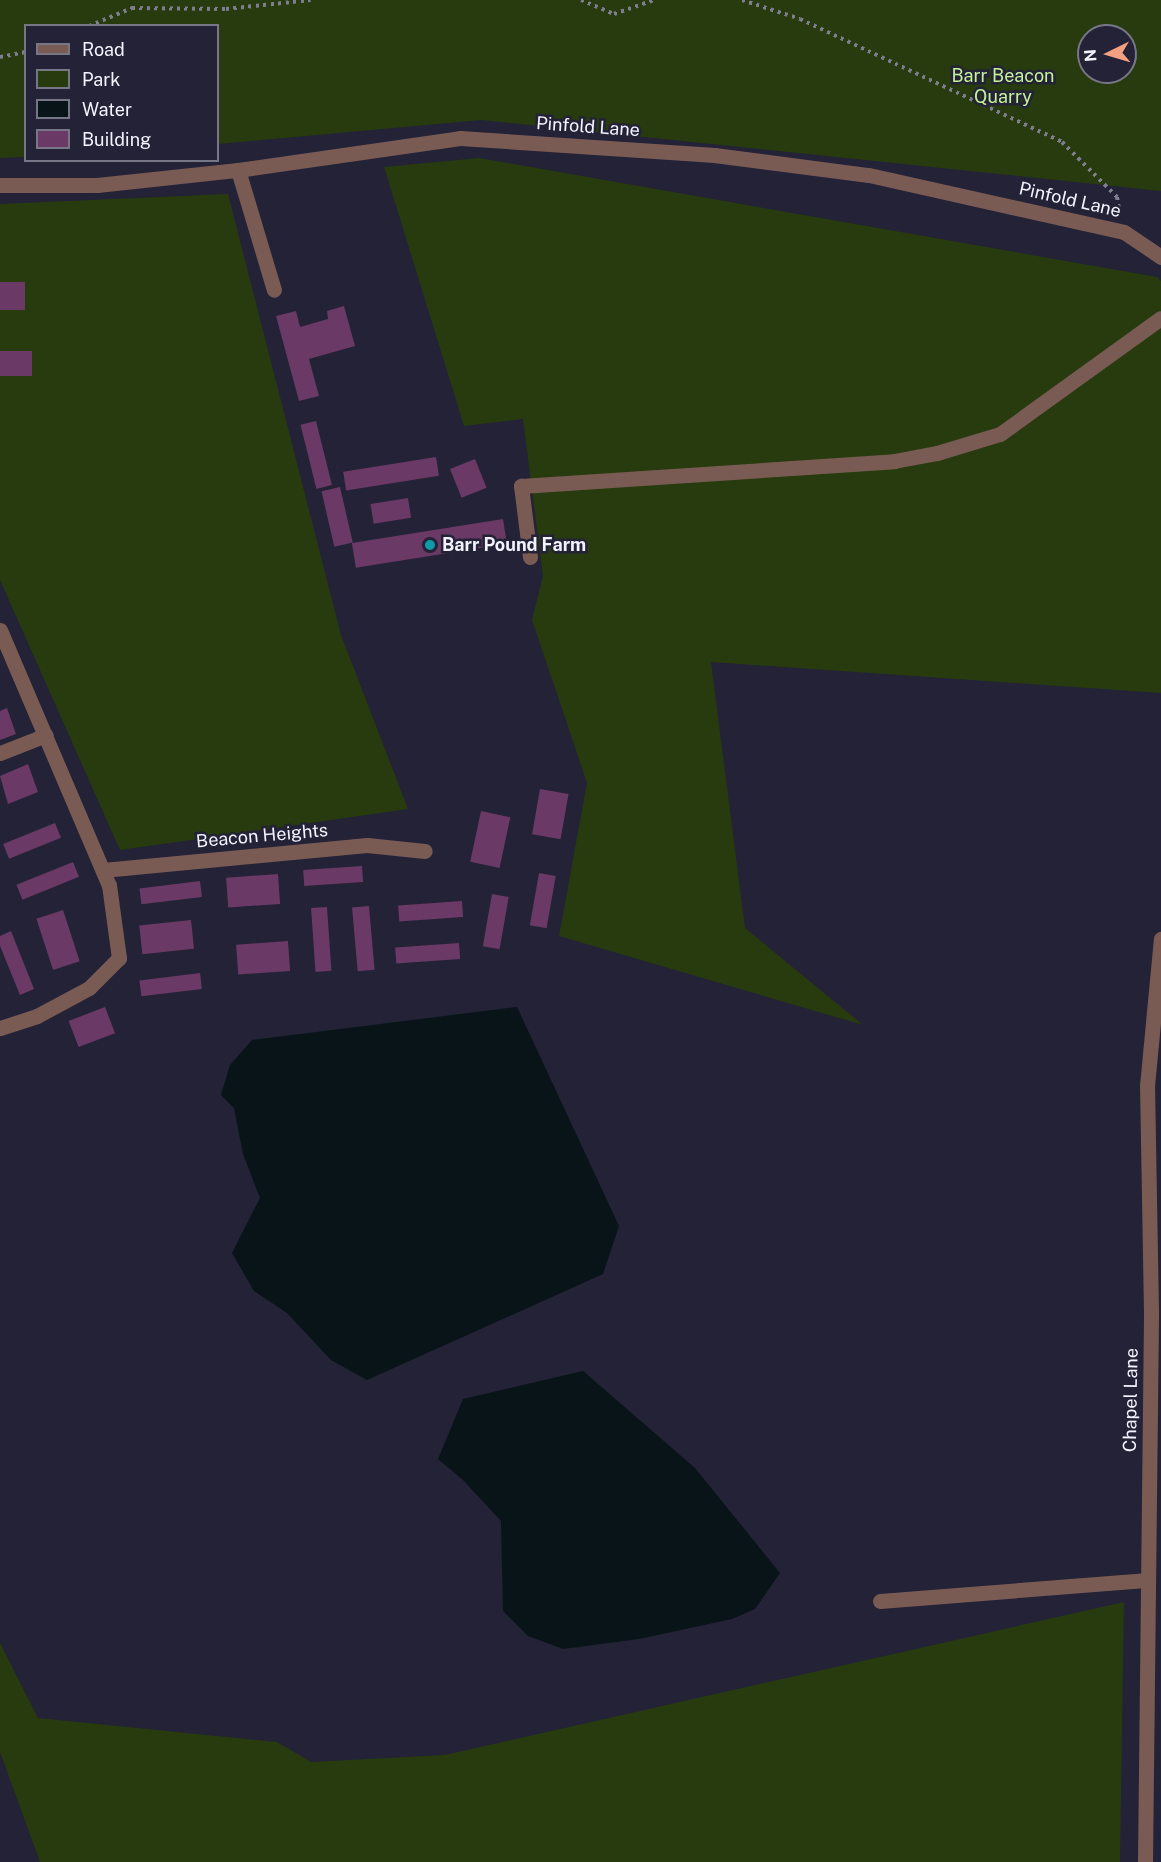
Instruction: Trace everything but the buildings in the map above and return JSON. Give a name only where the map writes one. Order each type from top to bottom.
[{"type":"street","name":"Pinfold Lane","points":[[0,184],[97,185],[238,170],[460,138],[702,154],[869,175],[1124,232],[1161,257]]},
{"type":"street","points":[[238,170],[274,290]]},
{"type":"street","points":[[530,556],[521,486],[894,461],[937,453],[1000,434],[1161,318]]},
{"type":"street","points":[[0,630],[109,885],[119,958],[89,988],[37,1016],[0,1028]]},
{"type":"street","points":[[0,753],[46,735]]},
{"type":"street","name":"Beacon Heights","points":[[103,870],[367,845],[425,851]]},
{"type":"street","name":"Chapel Lane","points":[[1145,1862],[1151,1312],[1147,1086],[1161,939]]},
{"type":"street","points":[[880,1601],[1148,1580]]},
{"type":"path","points":[[94,24],[132,8],[226,9],[311,0]]},
{"type":"path","points":[[581,0],[614,14],[654,0]]},
{"type":"path","points":[[742,0],[800,20],[1062,142],[1117,197],[1124,232]]},
{"type":"path","points":[[0,57],[24,52]]},
{"type":"green space","name":"Barr Beacon Quarry","points":[[0,0],[1161,0],[1161,191],[481,120],[219,144],[219,24],[24,24],[24,157],[0,158]]},
{"type":"green space","points":[[479,158],[1157,277],[1161,281],[1161,693],[711,662],[745,928],[863,1025],[559,936],[587,783],[532,620],[543,576],[523,419],[464,426],[384,167]]},
{"type":"green space","points":[[228,194],[341,635],[408,809],[120,850],[0,580],[0,204]]},
{"type":"green space","points":[[1124,1602],[1120,1862],[40,1862],[0,1752],[0,1643],[38,1718],[277,1742],[311,1762],[445,1755]]},
{"type":"water","points":[[517,1007],[619,1226],[603,1274],[367,1380],[331,1360],[287,1313],[254,1291],[232,1253],[260,1198],[243,1154],[234,1108],[221,1095],[230,1065],[252,1040]]},
{"type":"water","points":[[583,1371],[695,1468],[780,1573],[755,1609],[732,1619],[639,1639],[563,1649],[528,1636],[503,1611],[501,1521],[463,1480],[438,1459],[463,1399]]},
{"type":"place","name":"Barr Pound Farm","points":[[430,545]]}]
